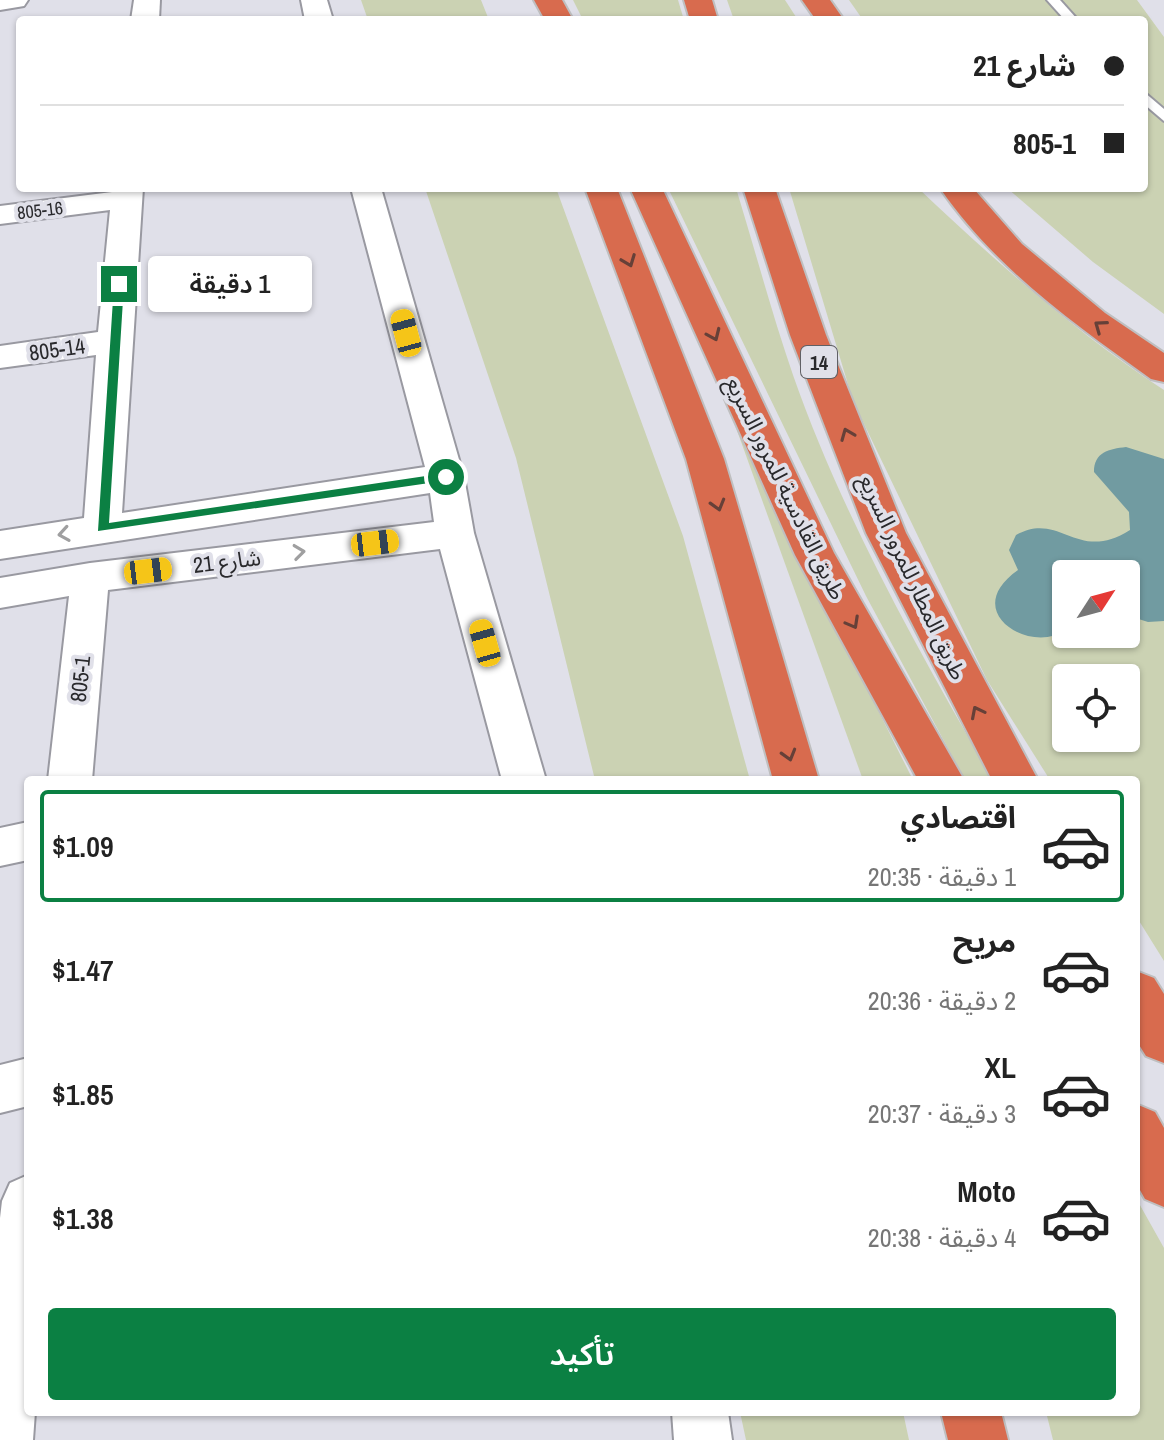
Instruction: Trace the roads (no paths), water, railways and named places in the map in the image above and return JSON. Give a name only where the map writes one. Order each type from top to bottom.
[{"type":"highway","points":[[603,192],[705,459],[795,776]]},
{"type":"highway","name":"طريق القادسية للمرور السريع","points":[[648,192],[815,555],[939,776]]},
{"type":"highway","name":"طريق المطار للمرور السريع","points":[[760,192],[808,335],[886,533],[1013,776]]},
{"type":"highway","points":[[959,192],[1010,251],[1093,321],[1164,370]]},
{"type":"highway","points":[[986,192],[1111,298],[1164,335]]},
{"type":"highway","points":[[1140,1000],[1164,1039]]},
{"type":"highway","points":[[1140,1137],[1164,1180]]},
{"type":"highway","points":[[972,1416],[978,1440]]},
{"type":"street","points":[[0,2],[15,0]]},
{"type":"street","points":[[367,192],[446,477],[455,533],[523,776]]},
{"type":"street","points":[[102,528],[114,341],[128,194]]},
{"type":"street","name":"805-16","points":[[0,215],[128,194]]},
{"type":"street","name":"805-14","points":[[0,357],[114,341]]},
{"type":"street","points":[[0,545],[446,477]]},
{"type":"street","name":"شارع 21","points":[[0,593],[90,578],[455,533]]},
{"type":"street","name":"805-1","points":[[70,776],[90,578]]},
{"type":"street","points":[[0,847],[24,842]]},
{"type":"street","points":[[0,1089],[24,1083]]},
{"type":"street","points":[[4,1440],[24,1241]]},
{"type":"street","points":[[700,1416],[703,1440]]},
{"type":"lane","points":[[1053,0],[1068,16]]},
{"type":"lane","points":[[1148,100],[1164,117]]},
{"type":"water","points":[[1126,447],[1164,459],[1164,621],[1140,619],[1140,560],[1052,560],[1052,636],[1021,634],[1007,626],[998,615],[995,601],[1001,586],[1018,570],[1009,550],[1016,535],[1045,528],[1096,542],[1112,539],[1130,530],[1129,512],[1094,472],[1097,460],[1108,451]]}]
